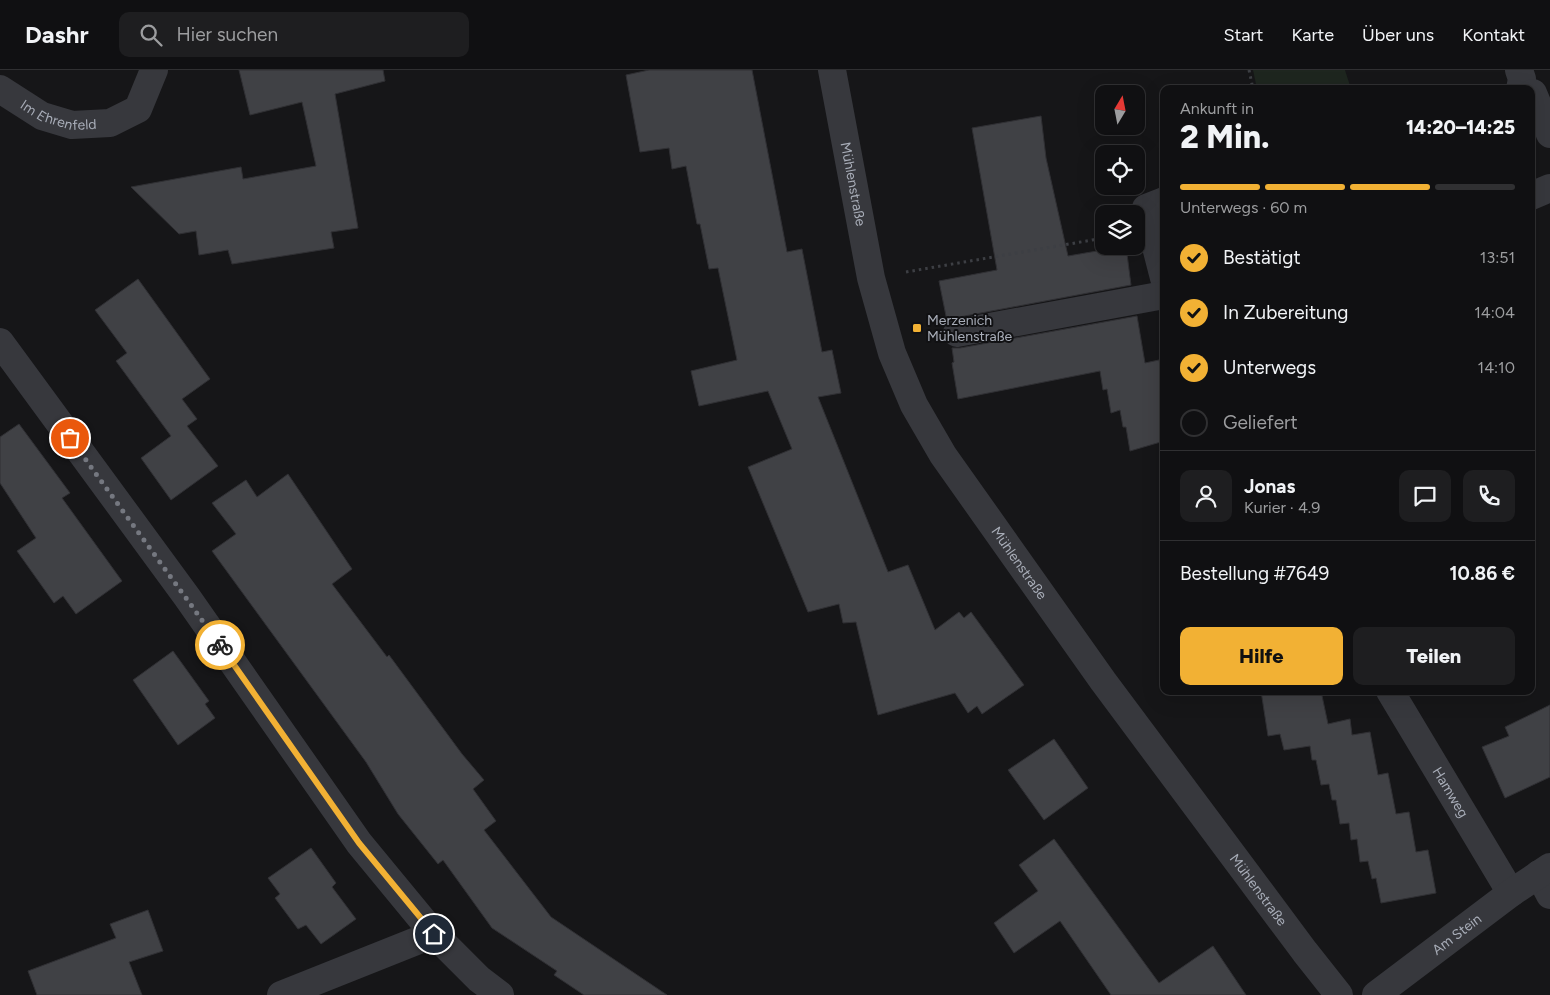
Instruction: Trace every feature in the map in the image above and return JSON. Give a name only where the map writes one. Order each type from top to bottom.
[{"type":"street","name":"Im Ehrenfeld","points":[[0,89],[42,116],[72,125],[110,123],[138,109],[154,70]]},
{"type":"street","name":"Mühlenstraße","points":[[832,70],[870,278],[892,353],[914,405],[943,455],[1103,680],[1339,995]]},
{"type":"street","points":[[1519,70],[1522,79],[1521,85]]},
{"type":"street","points":[[1535,98],[1550,134]]},
{"type":"street","points":[[1535,194],[1550,188]]},
{"type":"street","points":[[1160,203],[1146,208],[1160,262]]},
{"type":"street","points":[[957,333],[1160,295]]},
{"type":"street","points":[[0,342],[187,597],[359,843],[434,934],[479,979],[500,995]]},
{"type":"street","name":"Hamweg","points":[[1392,695],[1512,893]]},
{"type":"street","name":"Am Stein","points":[[1376,995],[1512,893],[1546,878]]},
{"type":"street","points":[[281,995],[434,934]]},
{"type":"path","points":[[1249,70],[1252,85]]},
{"type":"path","points":[[870,278],[1095,240]]},
{"type":"shaded area","points":[[1253,70],[1345,70],[1350,85],[1256,85]]},
{"type":"building","points":[[239,70],[383,70],[385,81],[335,94],[358,228],[331,232],[334,248],[232,264],[228,250],[199,255],[196,231],[179,234],[131,187],[241,167],[243,179],[316,166],[302,102],[250,115]]},
{"type":"building","points":[[649,70],[752,70],[787,252],[802,249],[822,352],[832,350],[841,393],[818,397],[888,572],[908,565],[935,630],[959,612],[964,618],[971,612],[1024,685],[982,714],[977,706],[968,713],[955,693],[878,715],[856,622],[843,623],[839,604],[808,612],[748,467],[792,449],[768,391],[699,406],[691,371],[737,360],[718,268],[709,269],[700,224],[697,224],[686,166],[672,169],[669,148],[640,152],[626,75]]},
{"type":"building","points":[[1041,116],[1046,158],[1068,256],[1095,251],[1095,255],[1127,255],[1131,285],[954,318],[947,321],[939,281],[997,270],[972,128]]},
{"type":"building","points":[[138,279],[210,379],[182,399],[197,419],[187,426],[218,466],[171,500],[141,458],[171,436],[116,361],[127,353],[95,310]]},
{"type":"building","points":[[1137,316],[1145,363],[1159,360],[1160,442],[1130,451],[1126,427],[1123,427],[1120,410],[1111,413],[1107,389],[1103,390],[1100,371],[958,399],[952,363],[954,362],[952,348]]},
{"type":"building","points":[[19,424],[70,493],[62,498],[122,581],[76,614],[63,596],[54,603],[17,551],[36,538],[0,483],[0,437]]},
{"type":"building","points":[[288,474],[352,569],[332,584],[387,657],[389,655],[462,754],[484,780],[473,789],[496,821],[484,830],[551,917],[667,995],[584,995],[554,975],[557,971],[492,928],[443,860],[438,864],[398,814],[366,762],[212,551],[236,534],[212,503],[246,480],[257,497]]},
{"type":"building","points":[[173,651],[209,701],[205,704],[215,718],[178,745],[133,680]]},
{"type":"building","points":[[1262,695],[1322,695],[1328,724],[1350,719],[1352,735],[1370,732],[1378,775],[1388,773],[1396,814],[1409,812],[1416,852],[1428,850],[1436,893],[1381,903],[1376,878],[1372,879],[1368,861],[1360,862],[1357,839],[1351,840],[1349,823],[1340,824],[1336,800],[1332,800],[1329,784],[1321,785],[1316,760],[1312,760],[1310,746],[1284,750],[1280,734],[1268,736]]},
{"type":"building","points":[[1550,705],[1550,777],[1505,798],[1482,747],[1509,736],[1505,727]]},
{"type":"building","points":[[1054,739],[1088,788],[1044,820],[1008,770]]},
{"type":"building","points":[[1054,839],[1159,983],[1213,946],[1246,995],[1111,995],[1060,921],[1014,953],[994,923],[1038,891],[1019,865]]},
{"type":"building","points":[[311,848],[336,883],[332,887],[356,919],[321,944],[306,925],[298,929],[275,898],[280,894],[268,878]]},
{"type":"building","points":[[148,910],[163,951],[129,962],[142,995],[37,995],[28,971],[116,938],[110,924]]},
{"type":"way so far","points":[[70,438],[220,645]]},
{"type":"place","name":"Merzenich Mühlenstraße","points":[[917,328]]},
{"type":"route","points":[[220,645],[359,843],[434,934]]}]
